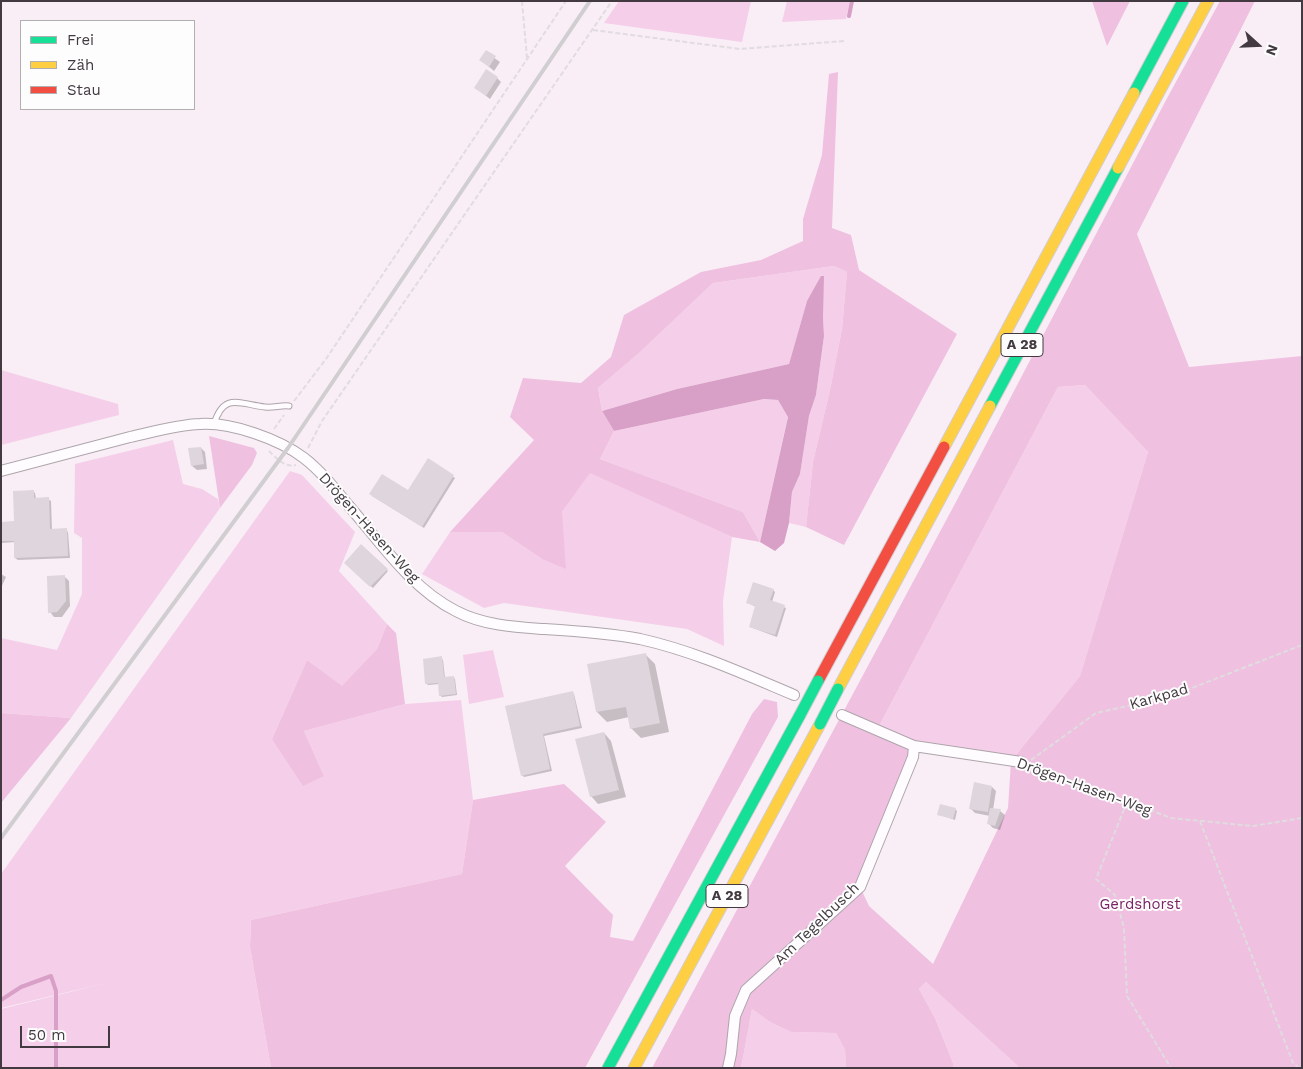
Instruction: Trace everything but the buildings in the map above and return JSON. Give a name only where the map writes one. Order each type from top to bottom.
[{"type":"highway","name":"A 28","points":[[608,1068],[800,715],[1183,1]]},
{"type":"highway","name":"A 28","points":[[634,1068],[1208,1]]},
{"type":"street","name":"Drögen-Hasen-Weg","points":[[1,471],[152,432],[214,424],[237,429],[269,439],[304,457],[321,473],[407,573],[436,599],[457,612],[487,622],[514,627],[574,631],[639,639],[708,658],[794,695]]},
{"type":"street","name":"Drögen-Hasen-Weg","points":[[842,715],[914,746],[1024,763]]},
{"type":"street","name":"Am Tegelbusch","points":[[728,1068],[735,1016],[746,990],[860,887],[913,757],[914,746]]},
{"type":"lane","points":[[214,424],[218,411],[224,404],[230,402],[268,408],[282,405],[289,406]]},
{"type":"path","points":[[522,1],[527,58]]},
{"type":"path","points":[[269,439],[289,406],[326,358],[566,1]]},
{"type":"path","points":[[304,457],[322,421],[612,1]]},
{"type":"path","points":[[593,30],[740,49],[844,41]]},
{"type":"path","name":"Karkpad","points":[[1024,763],[1096,713],[1169,697],[1302,645]]},
{"type":"path","name":"Drögen-Hasen-Weg","points":[[1024,763],[1171,818],[1253,826],[1302,818]]},
{"type":"path","points":[[1127,802],[1096,880],[1115,894],[1124,928],[1127,996],[1171,1068]]},
{"type":"path","points":[[1200,820],[1293,1063],[1299,1068]]},
{"type":"shaded area","points":[[619,1],[751,1],[742,42],[604,23]]},
{"type":"shaded area","points":[[787,1],[850,1],[846,19],[782,22]]},
{"type":"shaded area","points":[[834,266],[847,272],[842,329],[813,462],[806,527],[789,523],[792,492],[800,474],[809,416],[816,395],[824,336],[823,317],[807,301],[789,364],[677,389],[602,411],[598,388],[638,354],[713,283]]},
{"type":"shaded area","points":[[821,276],[824,276],[824,336],[816,395],[809,416],[800,474],[792,492],[789,523],[784,543],[775,551],[760,542],[788,417],[778,400],[764,399],[614,431],[602,411],[677,389],[789,364],[807,301]]},
{"type":"shaded area","points":[[1,370],[118,404],[119,415],[1,445]]},
{"type":"shaded area","points":[[1085,385],[1148,452],[1080,676],[1011,761],[914,746],[877,730],[1058,387]]},
{"type":"shaded area","points":[[764,399],[778,400],[788,416],[760,542],[743,512],[600,459],[614,431]]},
{"type":"shaded area","points":[[173,440],[183,484],[202,489],[218,499],[220,508],[71,718],[1,713],[1,638],[57,650],[82,594],[82,538],[74,533],[75,464]]},
{"type":"shaded area","points":[[290,471],[302,475],[355,532],[339,571],[387,624],[377,649],[342,687],[307,660],[272,739],[324,776],[304,731],[405,704],[461,700],[473,800],[462,874],[251,920],[250,947],[271,1068],[1,1068],[1,1009],[110,982],[1,1008],[1,874]]},
{"type":"shaded area","points":[[590,472],[732,537],[723,601],[724,646],[687,629],[504,603],[484,608],[422,574],[450,532],[502,532],[542,559],[562,512]]},
{"type":"shaded area","points":[[493,650],[504,697],[469,704],[463,655]]},
{"type":"shaded area","points":[[926,982],[1020,1068],[953,1068],[953,1063],[935,1018],[919,989]]},
{"type":"shaded area","points":[[752,1009],[770,1022],[791,1032],[836,1033],[845,1050],[846,1068],[741,1068]]},
{"type":"green space","points":[[1092,1],[1130,1],[1107,46]]},
{"type":"green space","name":"Gerdshorst","points":[[1220,1],[1255,1],[1137,234],[1189,367],[1302,356],[1302,1068],[1020,1068],[926,982],[919,989],[935,1018],[953,1063],[953,1068],[846,1068],[845,1050],[836,1033],[791,1032],[770,1022],[752,1009],[741,1068],[652,1068],[957,500],[1165,102]],"holes":[[[1085,385],[1148,452],[1080,676],[1011,761],[1008,808],[933,964],[869,906],[860,887],[914,746],[877,730],[1058,387]]]},
{"type":"green space","points":[[838,72],[832,228],[851,235],[859,270],[957,334],[844,545],[806,527],[813,462],[842,329],[847,272],[834,266],[713,283],[638,354],[598,388],[602,411],[614,431],[600,459],[743,512],[760,542],[732,537],[590,473],[562,512],[566,569],[542,559],[502,532],[450,532],[534,440],[510,417],[523,378],[581,383],[611,357],[624,315],[701,272],[761,260],[803,241],[803,219],[822,155],[829,74]]},
{"type":"green space","points":[[209,436],[254,448],[257,453],[252,465],[220,508]]},
{"type":"green space","points":[[387,624],[396,633],[405,704],[304,731],[324,776],[303,786],[272,739],[307,660],[342,686],[377,649]]},
{"type":"green space","points":[[764,699],[777,702],[778,717],[585,1068],[271,1068],[250,947],[251,920],[462,874],[473,800],[564,784],[606,822],[565,866],[613,915],[610,937],[633,941],[752,714]]},
{"type":"green space","points":[[1,713],[71,718],[1,803]]},
{"type":"waterway","points":[[849,16],[852,1]]},
{"type":"waterway","points":[[1,1000],[21,987],[51,976],[56,991],[56,1068]]},
{"type":"railway","points":[[1,838],[288,448],[590,1]]},
{"type":"traffic: fast","points":[[1134,93],[1183,1]]},
{"type":"traffic: fast","points":[[990,406],[1118,168]]},
{"type":"traffic: fast","points":[[800,715],[818,681]]},
{"type":"traffic: fast","points":[[820,724],[838,689]]},
{"type":"traffic: fast","points":[[608,1068],[800,715]]},
{"type":"traffic: slow","points":[[1118,168],[1208,1]]},
{"type":"traffic: slow","points":[[944,447],[1134,93]]},
{"type":"traffic: slow","points":[[838,689],[990,406]]},
{"type":"traffic: slow","points":[[634,1068],[820,724]]},
{"type":"traffic: jam","points":[[818,681],[944,447]]}]
